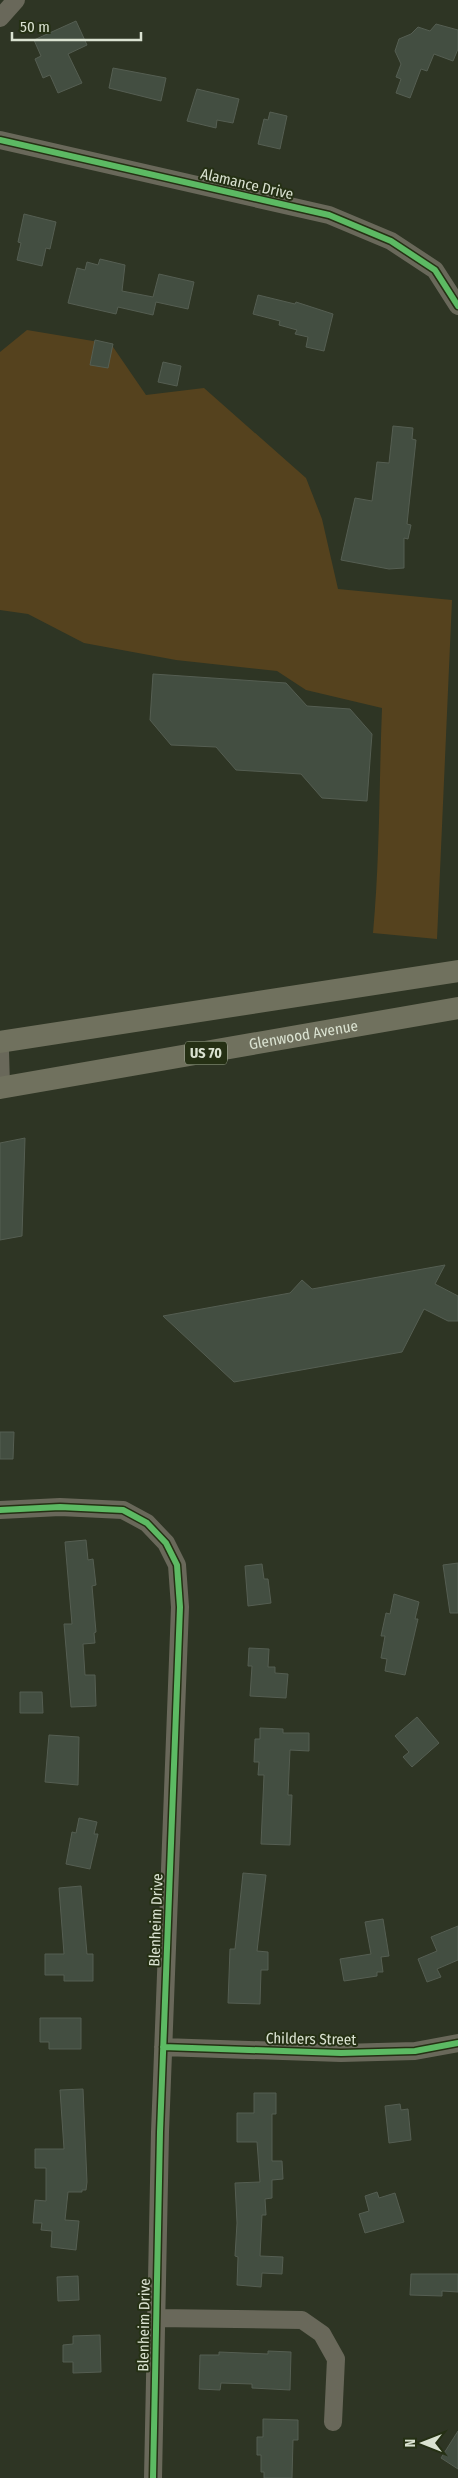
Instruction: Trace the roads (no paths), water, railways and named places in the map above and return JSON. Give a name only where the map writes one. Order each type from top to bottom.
[{"type":"main road","points":[[0,1042],[458,971]]},
{"type":"main road","name":"Glenwood Avenue","points":[[1,1087],[458,1008]]},
{"type":"street","points":[[0,18],[16,0]]},
{"type":"street","name":"Alamance Drive","points":[[0,140],[329,216],[391,241],[435,270],[458,306]]},
{"type":"street","points":[[0,1051],[1,1087]]},
{"type":"street","name":"Blenheim Drive","points":[[0,1510],[60,1507],[123,1510],[148,1523],[166,1543],[177,1565],[180,1606],[163,2047],[154,2478]]},
{"type":"street","name":"Childers Street","points":[[163,2047],[341,2053],[414,2051],[457,2046]]},
{"type":"street","points":[[156,2318],[302,2320],[322,2334],[336,2359],[333,2422]]}]
